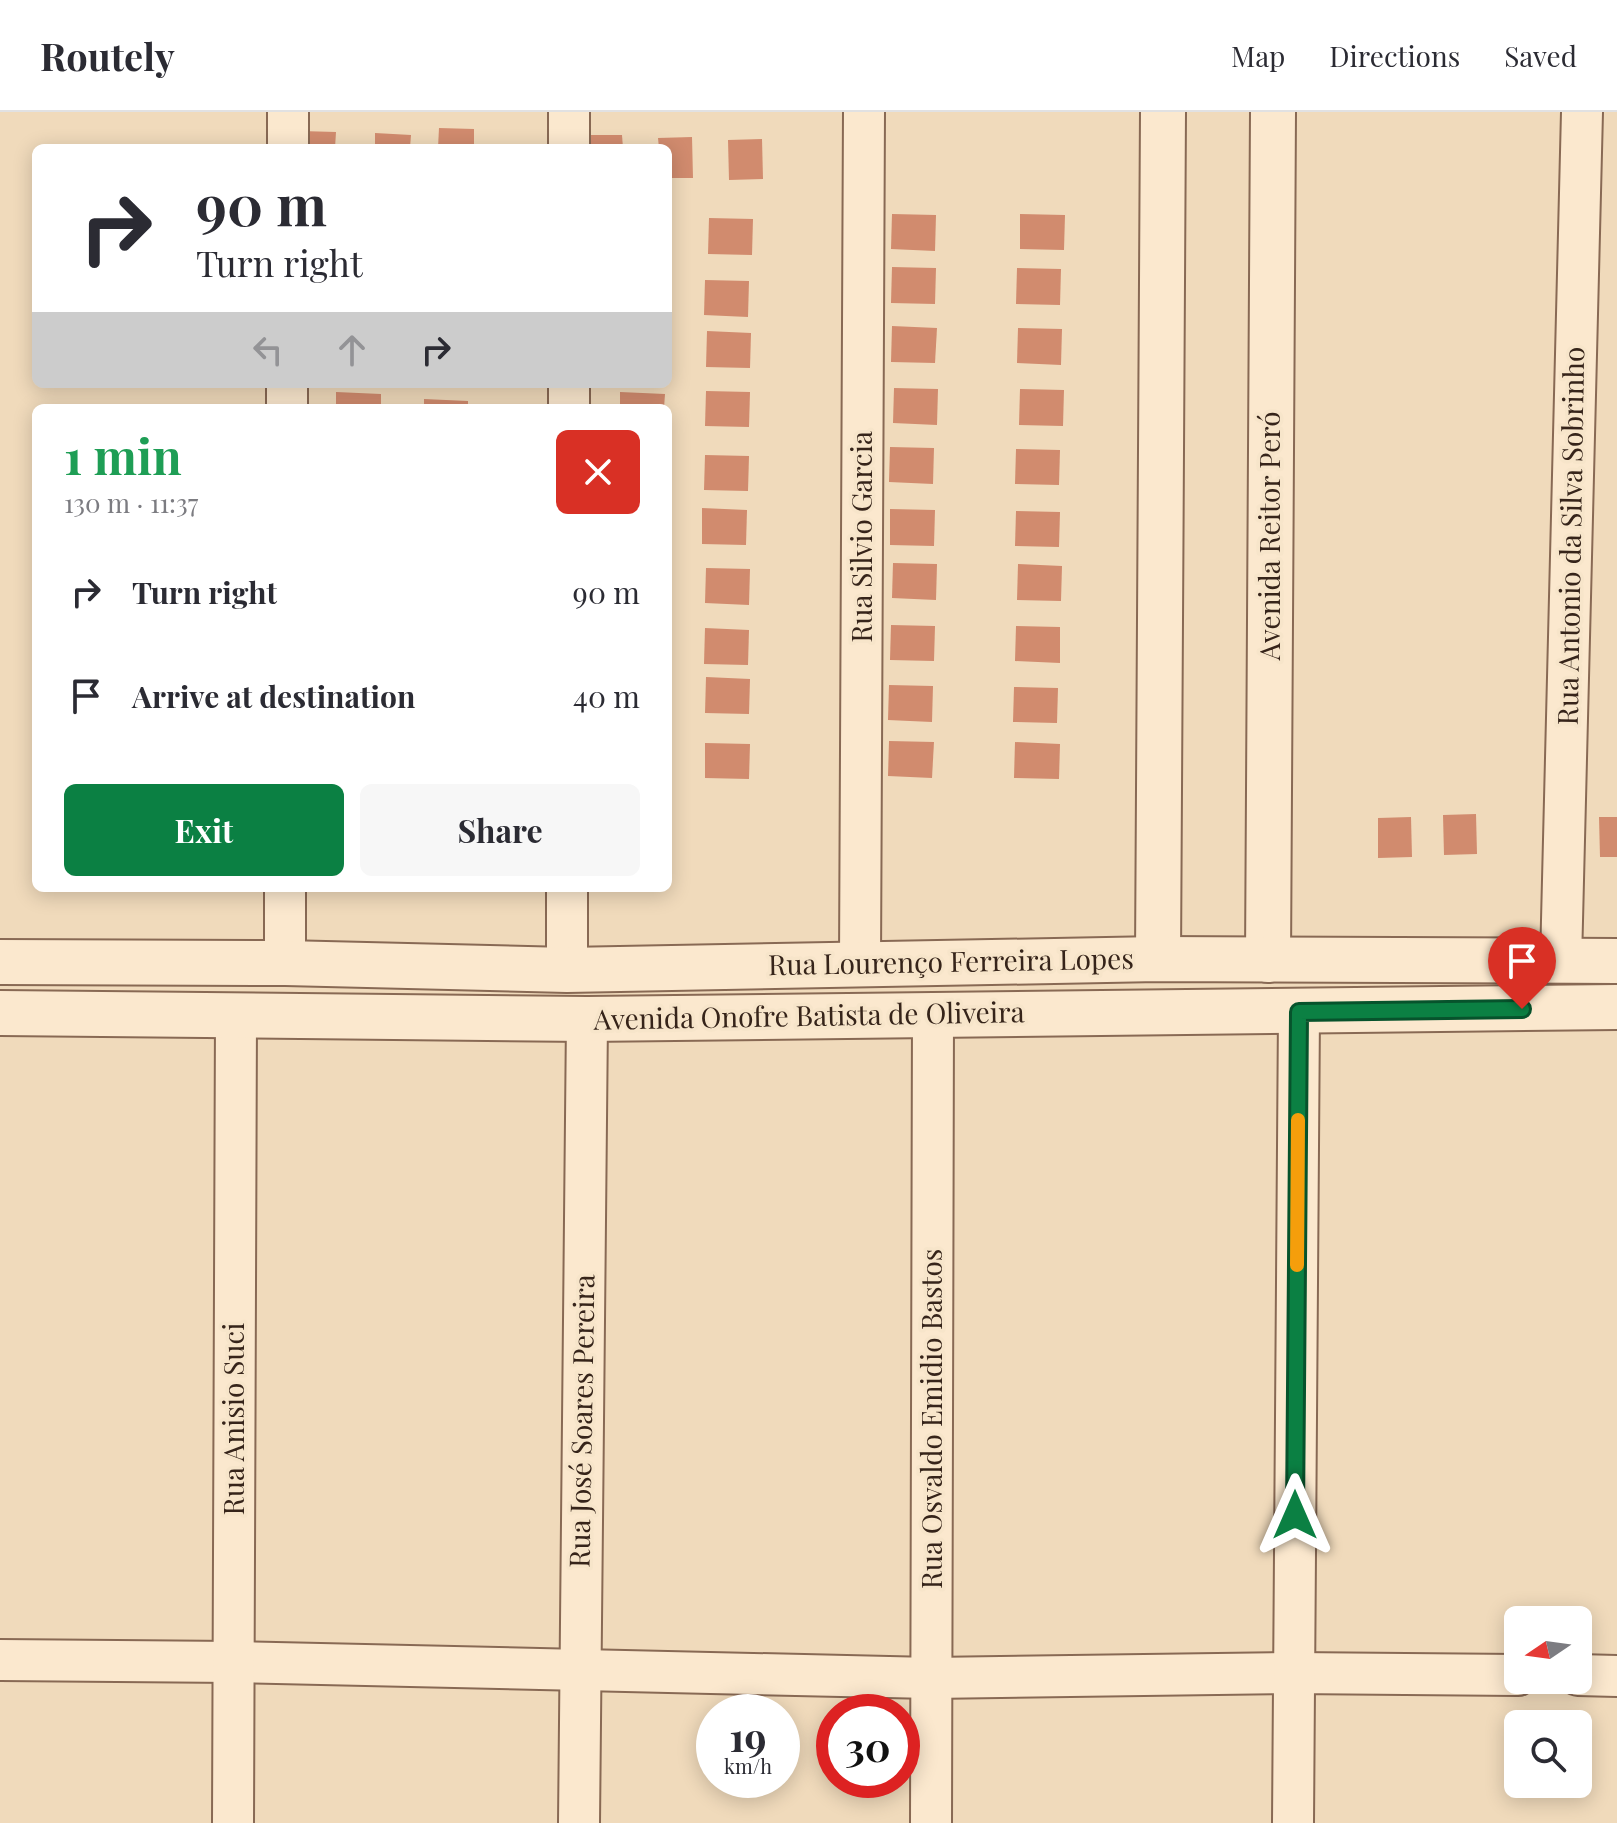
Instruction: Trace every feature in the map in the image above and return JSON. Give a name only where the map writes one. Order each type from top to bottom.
[{"type":"street","points":[[288,112],[288,144]]},
{"type":"street","points":[[569,112],[569,144]]},
{"type":"street","name":"Rua Silvio Garcia","points":[[860,963],[864,112]]},
{"type":"street","points":[[1158,959],[1163,112]]},
{"type":"street","name":"Avenida Reitor Peró","points":[[1268,960],[1273,112]]},
{"type":"street","name":"Rua Antonio da Silva Sobrinho","points":[[1561,961],[1582,112]]},
{"type":"street","points":[[285,892],[285,963]]},
{"type":"street","points":[[567,892],[567,970]]},
{"type":"street","name":"Rua Lourenço Ferreira Lopes","points":[[0,962],[285,963],[567,970],[1158,959],[1617,961]]},
{"type":"street","name":"Avenida Onofre Batista de Oliveira","points":[[0,1013],[587,1019],[1617,1007]]},
{"type":"street","points":[[1293,1823],[1299,1012]]},
{"type":"street","name":"Rua Anisio Suci","points":[[233,1823],[236,1015]]},
{"type":"street","name":"Rua Osvaldo Emidio Bastos","points":[[931,1823],[933,1015]]},
{"type":"street","name":"Rua José Soares Pereira","points":[[579,1823],[587,1019]]},
{"type":"street","points":[[0,1660],[234,1662],[931,1678],[1293,1673],[1504,1675]]},
{"type":"street","points":[[1592,1675],[1617,1676]]},
{"type":"building","points":[[439,128],[474,129],[474,144],[438,144]]},
{"type":"building","points":[[300,131],[336,132],[335,144],[299,144]]},
{"type":"building","points":[[375,133],[411,135],[410,144],[375,144]]},
{"type":"building","points":[[588,135],[622,135],[623,144],[589,144]]},
{"type":"building","points":[[692,137],[693,178],[672,178],[672,144],[659,144],[658,138]]},
{"type":"building","points":[[762,139],[763,179],[729,180],[728,140]]},
{"type":"building","points":[[892,214],[936,215],[935,251],[891,249]]},
{"type":"building","points":[[1020,214],[1065,215],[1064,250],[1020,249]]},
{"type":"building","points":[[709,218],[753,219],[752,255],[708,254]]},
{"type":"building","points":[[892,267],[936,268],[935,304],[891,303]]},
{"type":"building","points":[[1017,268],[1061,269],[1060,305],[1016,304]]},
{"type":"building","points":[[705,280],[749,281],[748,317],[704,315]]},
{"type":"building","points":[[892,326],[937,328],[935,363],[891,362]]},
{"type":"building","points":[[1018,328],[1062,329],[1061,365],[1017,363]]},
{"type":"building","points":[[707,331],[751,333],[750,368],[706,367]]},
{"type":"building","points":[[894,388],[938,389],[937,425],[893,423]]},
{"type":"building","points":[[1020,389],[1064,390],[1063,426],[1019,425]]},
{"type":"building","points":[[706,391],[750,392],[749,427],[705,426]]},
{"type":"building","points":[[336,392],[381,394],[381,404],[336,404]]},
{"type":"building","points":[[620,392],[665,394],[664,404],[620,404]]},
{"type":"building","points":[[424,399],[468,401],[468,404],[424,404]]},
{"type":"building","points":[[890,447],[934,448],[933,484],[889,482]]},
{"type":"building","points":[[1016,449],[1060,450],[1059,485],[1015,484]]},
{"type":"building","points":[[705,455],[749,456],[748,491],[704,490]]},
{"type":"building","points":[[702,508],[747,510],[746,545],[702,544]]},
{"type":"building","points":[[890,509],[935,510],[934,546],[890,545]]},
{"type":"building","points":[[1016,511],[1060,512],[1059,547],[1015,546]]},
{"type":"building","points":[[893,563],[937,564],[936,600],[892,598]]},
{"type":"building","points":[[1018,564],[1062,566],[1061,601],[1017,600]]},
{"type":"building","points":[[706,568],[750,569],[749,605],[705,603]]},
{"type":"building","points":[[891,625],[935,626],[934,661],[890,660]]},
{"type":"building","points":[[1016,626],[1060,627],[1060,663],[1015,661]]},
{"type":"building","points":[[705,628],[749,630],[748,665],[704,664]]},
{"type":"building","points":[[706,677],[750,679],[749,714],[705,713]]},
{"type":"building","points":[[889,685],[933,686],[932,722],[888,720]]},
{"type":"building","points":[[1014,687],[1058,688],[1057,723],[1013,722]]},
{"type":"building","points":[[889,741],[934,742],[932,778],[888,776]]},
{"type":"building","points":[[1015,742],[1060,744],[1059,779],[1014,778]]},
{"type":"building","points":[[705,743],[750,744],[749,779],[705,778]]},
{"type":"building","points":[[1476,814],[1477,854],[1444,855],[1443,815]]},
{"type":"building","points":[[1411,817],[1412,857],[1378,858],[1378,818]]},
{"type":"building","points":[[1599,817],[1617,817],[1617,857],[1600,857]]},
{"type":"slow traffic","points":[[1297,1265],[1298,1120]]},
{"type":"route","points":[[1295,1515],[1299,1012],[1522,1009]]}]
